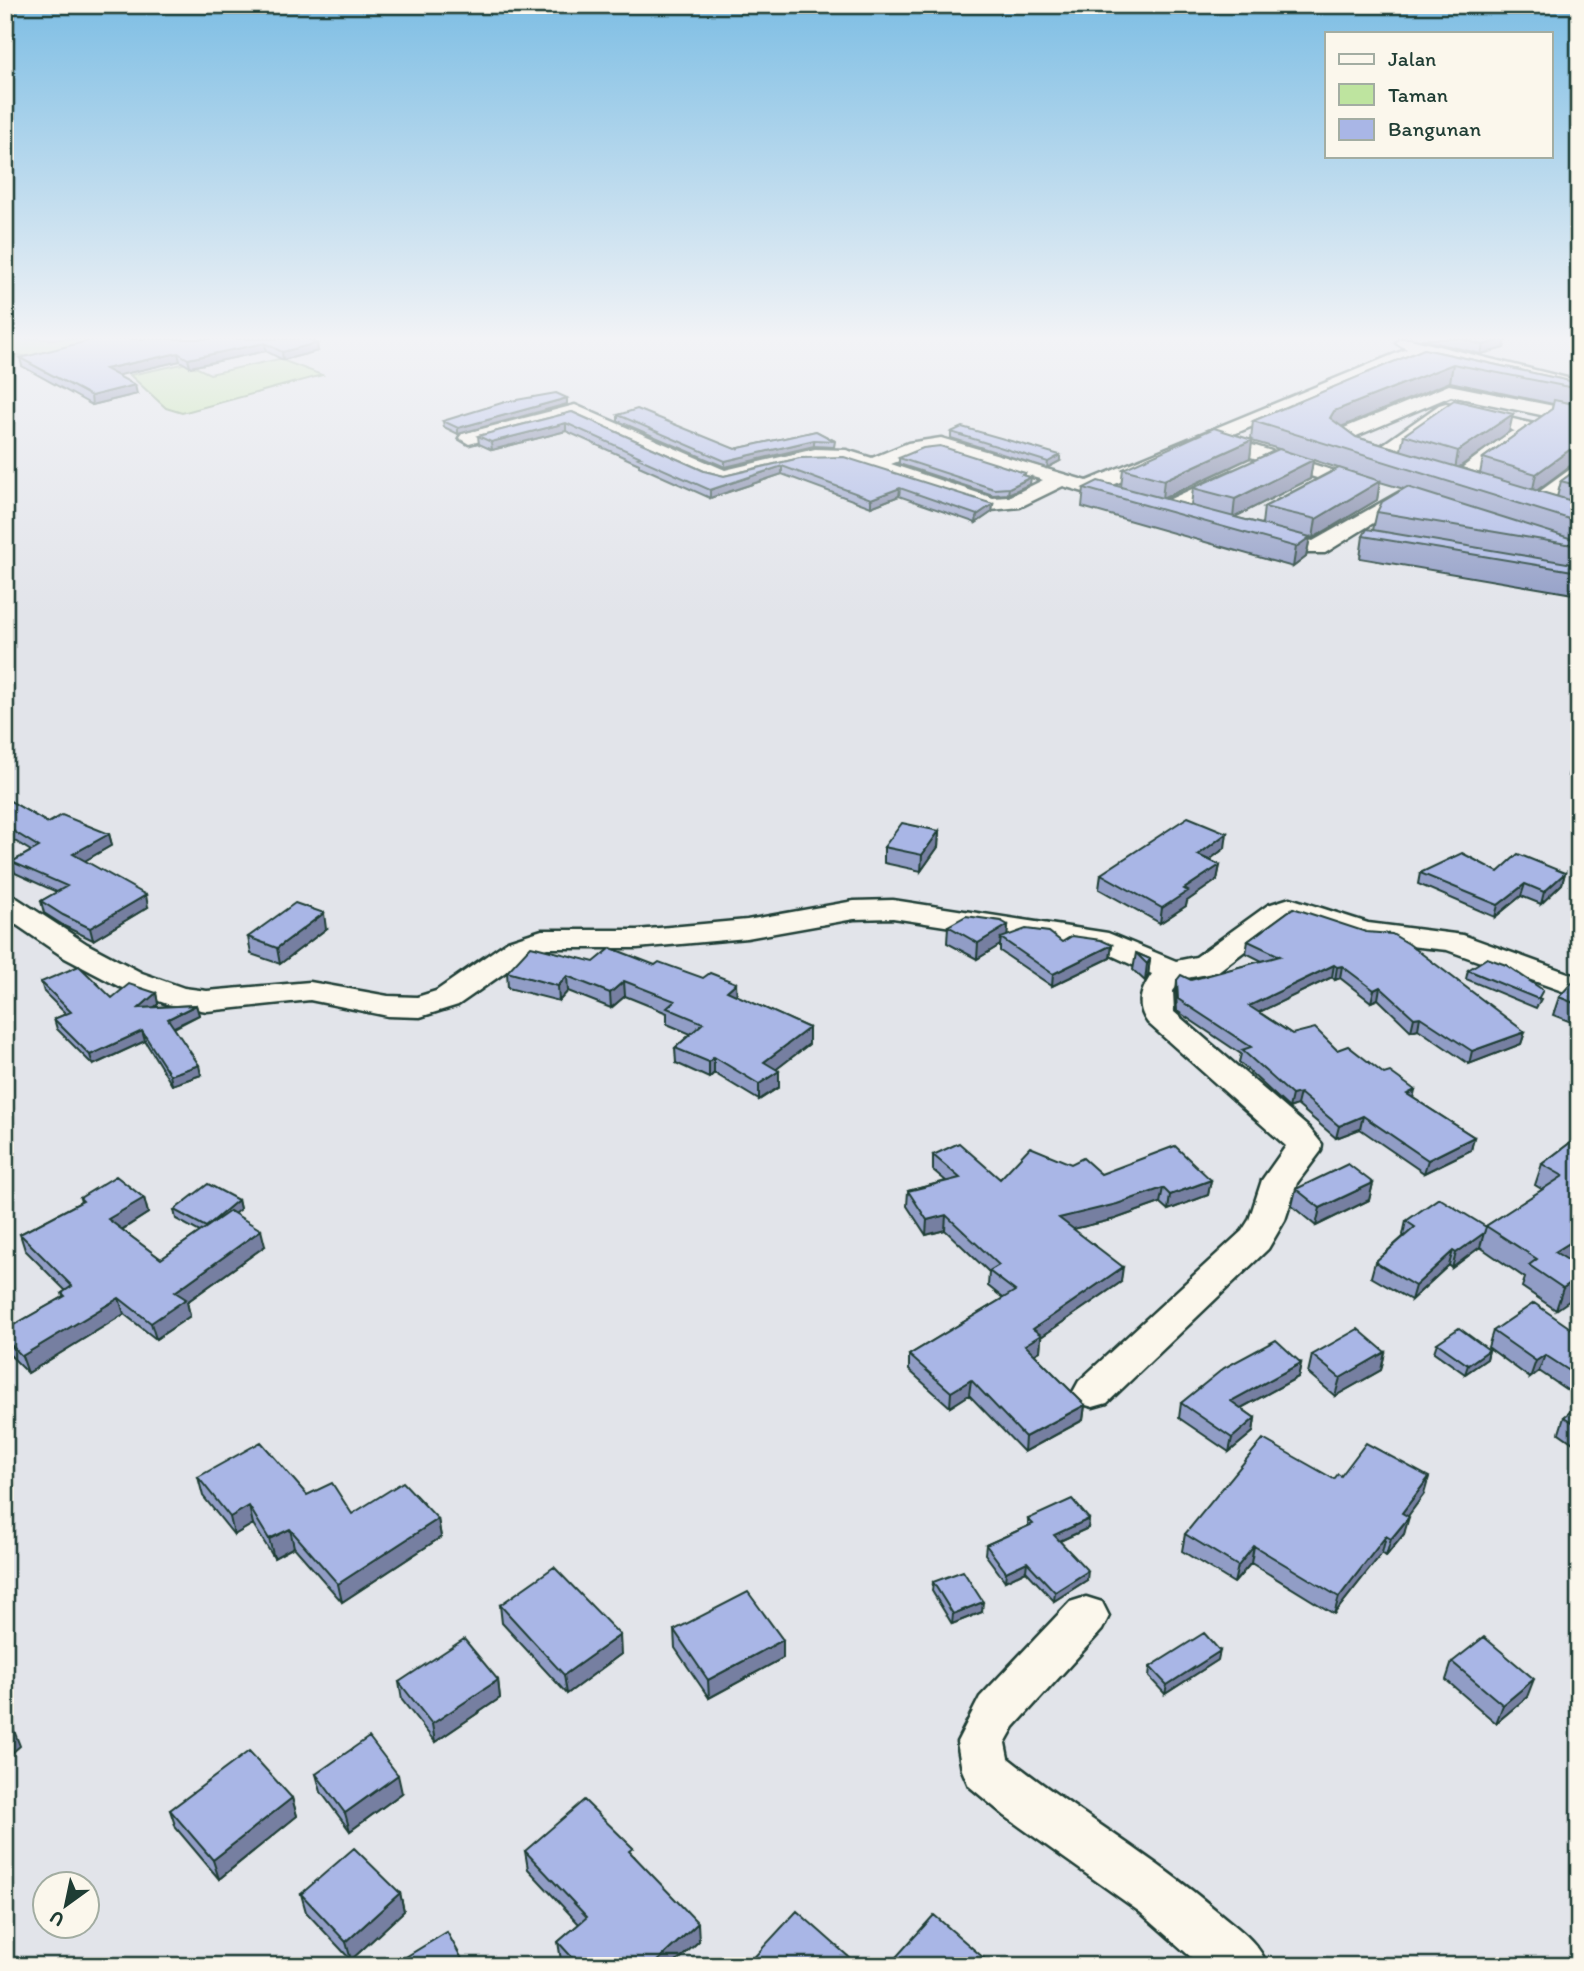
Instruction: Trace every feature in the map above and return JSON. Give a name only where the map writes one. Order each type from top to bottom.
[{"type":"street","points":[[469,438],[497,431]]},
{"type":"street","points":[[619,431],[712,473],[725,476],[819,453],[846,456],[875,464],[991,504],[1013,503],[1058,481]]},
{"type":"street","points":[[1087,488],[1224,431]]},
{"type":"street","points":[[1352,431],[1339,437],[1353,447],[1406,464]]},
{"type":"street","points":[[1380,456],[1415,431]]},
{"type":"street","points":[[1483,488],[1451,478],[1522,431]]},
{"type":"street","points":[[1210,437],[1425,506]]},
{"type":"street","points":[[875,464],[913,447],[941,444],[1058,481],[1200,518]]},
{"type":"street","points":[[1164,509],[1275,458]]},
{"type":"street","points":[[1557,511],[1528,502],[1579,472]]},
{"type":"street","points":[[1310,489],[1335,476]]},
{"type":"street","points":[[1249,532],[1317,548],[1399,498]]},
{"type":"street","points":[[1333,536],[1369,542]]},
{"type":"street","points":[[5,903],[76,951],[131,980],[178,997],[207,1001],[310,991],[388,1006],[420,1007],[447,998],[519,948],[542,939],[637,939],[747,929],[854,910],[893,909],[1097,940],[1126,949],[1172,971],[1206,965],[1279,911],[1290,907],[1364,932],[1452,941],[1579,988]]},
{"type":"street","points":[[1093,1392],[1255,1240],[1267,1220],[1280,1180],[1303,1152],[1304,1144],[1297,1136],[1159,1016],[1154,1002],[1157,987],[1172,971]]},
{"type":"street","points":[[1086,1616],[997,1712],[981,1742],[986,1770],[1023,1801],[1158,1894],[1241,1966]]},
{"type":"building","points":[[498,431],[534,431],[491,442],[478,436]]},
{"type":"building","points":[[584,431],[614,431],[704,471],[724,476],[800,458],[844,457],[993,504],[977,515],[900,488],[871,499],[782,466],[710,490],[638,458],[641,457]]},
{"type":"building","points":[[655,431],[691,431],[735,449],[816,431],[835,441],[814,440],[725,461]]},
{"type":"building","points":[[976,431],[1060,455],[1048,462],[951,432]]},
{"type":"building","points":[[1207,431],[1223,431],[1252,440],[1164,480],[1123,469]]},
{"type":"building","points":[[1285,431],[1348,431],[1356,437],[1579,503],[1579,522]]},
{"type":"building","points":[[1410,431],[1488,431],[1458,451],[1404,435]]},
{"type":"building","points":[[1521,431],[1579,431],[1579,445],[1536,474],[1483,458]]},
{"type":"building","points":[[940,446],[1031,477],[1009,488],[994,489],[899,458],[923,448]]},
{"type":"building","points":[[1279,449],[1313,460],[1235,499],[1193,488]]},
{"type":"building","points":[[1339,468],[1380,481],[1316,519],[1264,507]]},
{"type":"building","points":[[1579,468],[1579,486],[1561,481]]},
{"type":"building","points":[[1098,481],[1310,537],[1296,547],[1084,488]]},
{"type":"building","points":[[1407,487],[1579,541],[1579,546],[1377,512],[1382,502]]},
{"type":"building","points":[[1367,529],[1579,565],[1579,572],[1363,536]]},
{"type":"building","points":[[5,798],[48,823],[62,815],[109,834],[73,854],[146,895],[90,928],[41,901],[67,886],[12,862],[39,847],[5,826]]},
{"type":"building","points":[[1188,817],[1227,833],[1198,855],[1220,865],[1184,889],[1188,891],[1162,908],[1101,874]]},
{"type":"building","points":[[902,823],[939,831],[922,855],[884,847]]},
{"type":"building","points":[[1462,853],[1498,872],[1518,854],[1565,873],[1544,892],[1525,884],[1498,905],[1420,873]]},
{"type":"building","points":[[295,903],[324,913],[277,948],[248,937]]},
{"type":"building","points":[[1293,908],[1366,932],[1392,934],[1525,1032],[1472,1051],[1420,1017],[1414,1018],[1380,987],[1374,990],[1342,966],[1334,965],[1249,1006],[1292,1034],[1315,1028],[1337,1050],[1348,1046],[1384,1074],[1390,1072],[1415,1090],[1407,1094],[1474,1137],[1428,1160],[1363,1116],[1339,1126],[1300,1093],[1292,1095],[1242,1050],[1251,1047],[1178,999],[1177,980],[1181,975],[1191,980],[1280,956],[1248,941]]},
{"type":"building","points":[[966,916],[1001,921],[1008,925],[978,943],[948,926]]},
{"type":"building","points":[[1026,929],[1049,932],[1062,942],[1072,936],[1101,940],[1112,945],[1053,974],[1001,938]]},
{"type":"building","points":[[531,946],[594,962],[611,948],[655,965],[659,962],[703,978],[710,973],[736,983],[727,991],[809,1028],[764,1062],[779,1071],[759,1084],[714,1057],[709,1062],[675,1048],[703,1023],[667,1008],[675,1001],[624,981],[610,993],[567,976],[558,986],[507,972]]},
{"type":"building","points":[[1136,953],[1150,959],[1147,964]]},
{"type":"building","points":[[1487,958],[1506,965],[1543,990],[1538,999],[1468,970]]},
{"type":"building","points":[[79,966],[112,998],[129,984],[156,993],[139,1008],[196,1005],[168,1019],[199,1065],[170,1075],[142,1031],[90,1055],[54,1019],[71,1012],[41,982]]},
{"type":"building","points":[[1575,979],[1579,981],[1579,1005],[1559,997]]},
{"type":"building","points":[[1579,1136],[1579,1237],[1555,1252],[1579,1267],[1579,1277],[1563,1288],[1529,1265],[1537,1259],[1486,1226],[1563,1176],[1542,1164]]},
{"type":"building","points":[[959,1143],[1000,1179],[1030,1147],[1071,1164],[1083,1158],[1101,1174],[1175,1146],[1211,1180],[1170,1195],[1163,1188],[1117,1204],[1059,1218],[1123,1267],[1033,1329],[1041,1335],[1025,1345],[1085,1405],[1025,1437],[971,1380],[951,1392],[909,1355],[1015,1291],[989,1271],[999,1265],[946,1215],[927,1220],[908,1191],[960,1178],[933,1155]]},
{"type":"building","points":[[1348,1164],[1373,1183],[1320,1208],[1296,1189]]},
{"type":"building","points":[[116,1176],[144,1198],[108,1219],[161,1259],[230,1211],[261,1230],[175,1292],[186,1299],[151,1323],[119,1298],[22,1356],[5,1339],[5,1330],[65,1296],[62,1293],[72,1286],[20,1234],[83,1201],[80,1198]]},
{"type":"building","points":[[208,1184],[238,1200],[206,1227],[174,1210]]},
{"type":"building","points":[[1439,1198],[1486,1227],[1484,1233],[1456,1253],[1453,1251],[1415,1286],[1375,1262],[1415,1227],[1406,1221]]},
{"type":"building","points":[[1534,1303],[1579,1334],[1579,1377],[1545,1355],[1536,1361],[1493,1331]]},
{"type":"building","points":[[1459,1328],[1489,1350],[1468,1365],[1437,1343]]},
{"type":"building","points":[[1358,1329],[1385,1352],[1340,1378],[1312,1355]]},
{"type":"building","points":[[1276,1340],[1301,1363],[1231,1401],[1255,1418],[1232,1438],[1181,1403],[1224,1368]]},
{"type":"building","points":[[1579,1405],[1579,1426],[1564,1417]]},
{"type":"building","points":[[1263,1439],[1334,1479],[1338,1474],[1341,1476],[1366,1443],[1429,1477],[1402,1513],[1409,1517],[1391,1539],[1386,1536],[1339,1597],[1254,1546],[1238,1566],[1185,1534]]},
{"type":"building","points":[[261,1442],[307,1495],[332,1483],[352,1514],[403,1482],[438,1519],[338,1584],[290,1529],[269,1539],[249,1506],[230,1517],[198,1477]]},
{"type":"building","points":[[1072,1499],[1089,1519],[1054,1535],[1088,1571],[1055,1592],[1027,1562],[1006,1572],[986,1545],[1033,1524],[1028,1519]]},
{"type":"building","points":[[554,1567],[620,1635],[564,1675],[500,1605]]},
{"type":"building","points":[[963,1571],[983,1602],[953,1614],[933,1582]]},
{"type":"building","points":[[748,1592],[783,1640],[708,1680],[674,1630]]},
{"type":"building","points":[[1204,1633],[1220,1651],[1167,1685],[1150,1667]]},
{"type":"building","points":[[1484,1637],[1534,1679],[1503,1705],[1452,1662]]},
{"type":"building","points":[[464,1639],[498,1680],[432,1724],[399,1682]]},
{"type":"building","points":[[5,1721],[13,1728],[5,1734]]},
{"type":"building","points":[[369,1737],[398,1775],[345,1813],[316,1774]]},
{"type":"building","points":[[249,1751],[292,1798],[213,1860],[170,1810]]},
{"type":"building","points":[[584,1800],[633,1848],[629,1851],[698,1923],[652,1966],[580,1966],[558,1942],[587,1917],[525,1851]]},
{"type":"building","points":[[354,1848],[400,1893],[346,1942],[301,1894]]},
{"type":"building","points":[[797,1911],[859,1966],[746,1966]]},
{"type":"building","points":[[934,1915],[993,1966],[888,1966]]},
{"type":"building","points":[[447,1932],[466,1966],[391,1966]]}]
